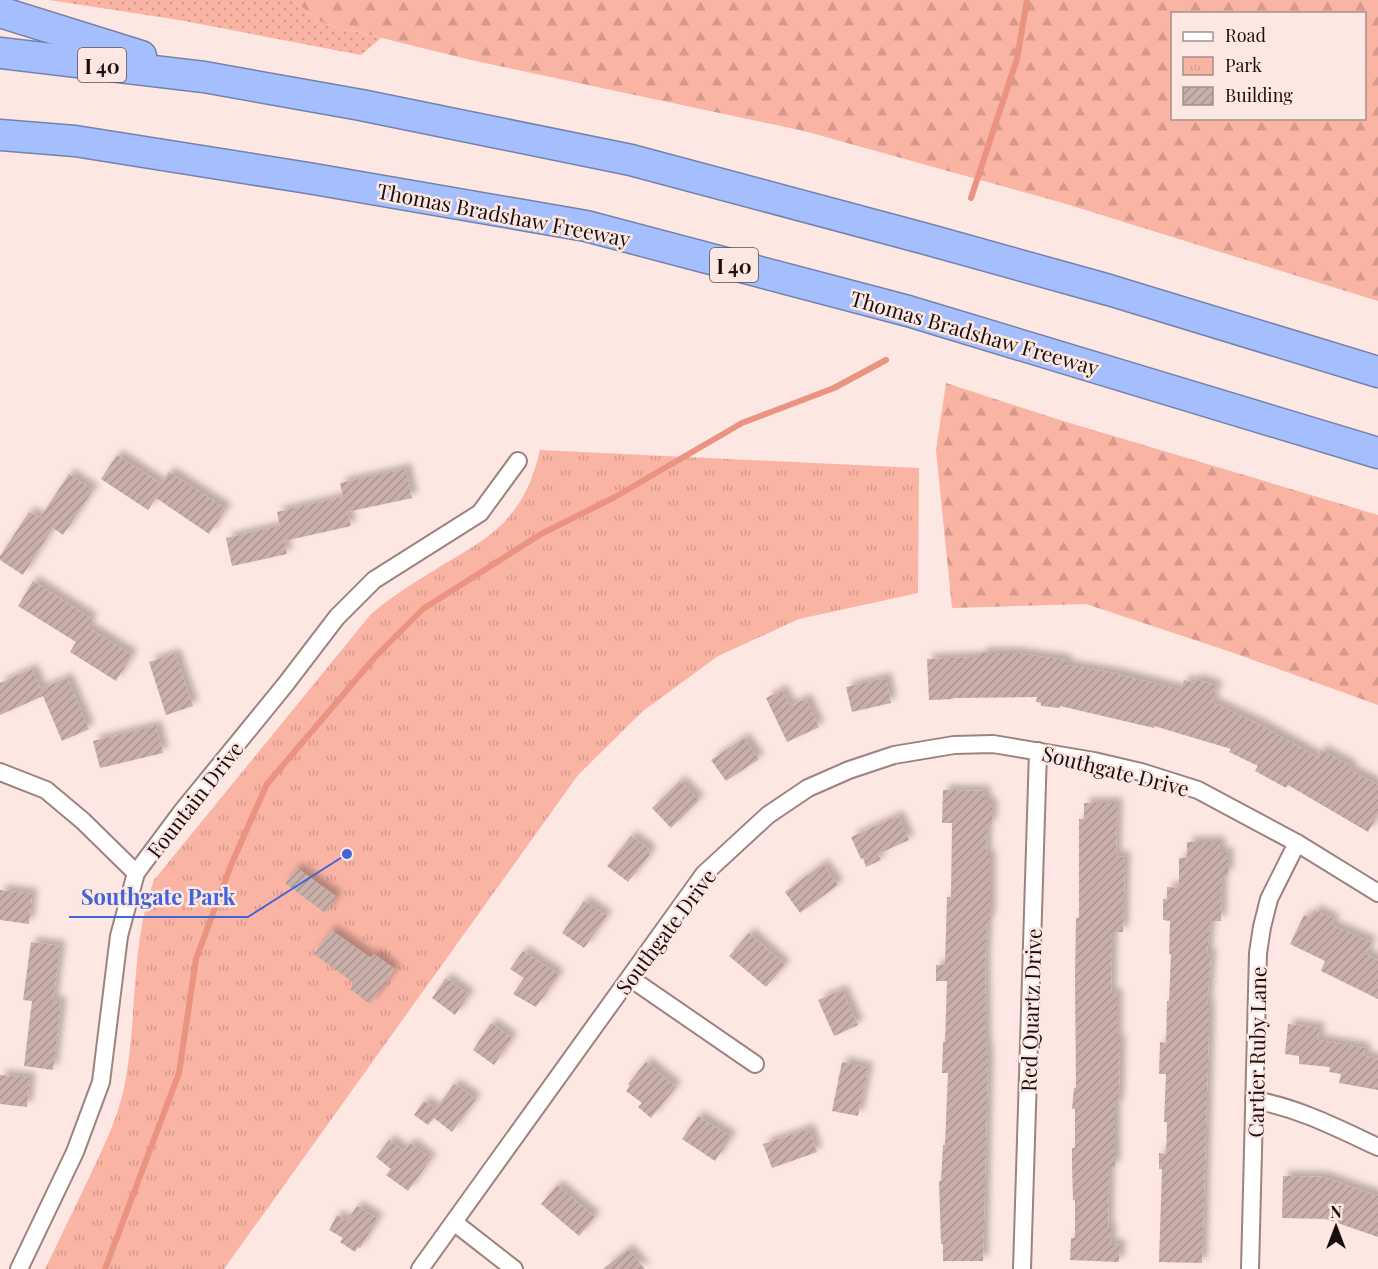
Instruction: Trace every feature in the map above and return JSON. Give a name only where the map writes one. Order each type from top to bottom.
[{"type":"highway","points":[[0,12],[204,76]]},
{"type":"highway","name":"I 40","points":[[0,53],[204,76],[361,105],[631,160],[926,238],[1109,290],[1378,372]]},
{"type":"highway","name":"Thomas Bradshaw Freeway","points":[[0,135],[75,141],[586,226],[908,311],[1378,453]]},
{"type":"street","name":"Fountain Drive","points":[[19,1269],[75,1152],[101,1082],[119,936],[136,873],[183,810],[338,617],[374,580],[480,513],[518,461]]},
{"type":"street","name":"Southgate Drive","points":[[420,1269],[704,874],[768,815],[808,789],[849,770],[923,748],[993,744],[1038,750],[1141,772],[1198,790],[1297,843],[1378,893]]},
{"type":"street","name":"Red Quartz Drive","points":[[1022,1269],[1038,750]]},
{"type":"street","points":[[0,772],[46,790],[83,821],[136,873]]},
{"type":"street","name":"Cartier Ruby Lane","points":[[1250,1269],[1258,953],[1269,899],[1297,843]]},
{"type":"street","points":[[630,978],[755,1064]]},
{"type":"street","points":[[1254,1100],[1281,1104],[1316,1117],[1378,1147]]},
{"type":"street","points":[[455,1223],[514,1269]]},
{"type":"green space","points":[[49,0],[292,0],[325,24],[381,38],[361,55],[179,20]]},
{"type":"green space","points":[[292,0],[1378,0],[1378,301],[1063,203],[804,131],[471,60],[325,24]]},
{"type":"green space","points":[[946,383],[1063,421],[1378,515],[1378,705],[1228,651],[1086,604],[952,608],[936,450]]},
{"type":"green space","points":[[540,450],[919,468],[918,593],[799,619],[718,656],[643,711],[578,775],[224,1269],[45,1269],[103,1148],[121,1100],[128,1062],[141,930],[154,880],[371,614],[502,525],[520,502],[533,474]]},
{"type":"building","points":[[117,455],[161,484],[169,472],[226,509],[209,534],[156,498],[148,510],[101,479]]},
{"type":"building","points":[[406,469],[412,498],[347,512],[351,526],[284,541],[287,554],[232,566],[226,538],[280,526],[277,512],[343,497],[340,483]]},
{"type":"building","points":[[69,474],[93,490],[63,535],[53,528],[23,575],[0,560],[0,556],[29,512],[40,518]]},
{"type":"building","points":[[33,581],[92,619],[87,627],[132,655],[116,681],[70,652],[76,642],[18,606]]},
{"type":"building","points":[[981,653],[1016,653],[1066,660],[1066,665],[1113,673],[1181,690],[1184,680],[1194,683],[1195,679],[1217,686],[1212,702],[1262,726],[1317,757],[1321,750],[1351,766],[1350,770],[1378,785],[1378,814],[1368,832],[1288,785],[1286,788],[1255,771],[1258,766],[1229,752],[1231,749],[1154,726],[1154,728],[1060,706],[1060,708],[1041,706],[1041,703],[1036,702],[1037,697],[929,700],[927,659],[981,657]]},
{"type":"building","points":[[175,654],[193,706],[166,715],[149,662]]},
{"type":"building","points":[[32,669],[41,689],[67,678],[89,729],[62,741],[43,696],[0,715],[0,683]]},
{"type":"building","points":[[886,678],[891,703],[852,712],[846,687]]},
{"type":"building","points":[[782,690],[790,706],[806,699],[819,727],[787,742],[766,698]]},
{"type":"building","points":[[156,726],[163,753],[100,768],[93,741]]},
{"type":"building","points":[[744,738],[759,759],[726,781],[711,760]]},
{"type":"building","points":[[680,781],[699,800],[671,828],[652,808]]},
{"type":"building","points":[[943,790],[985,791],[985,800],[988,800],[988,804],[992,804],[992,824],[987,824],[986,855],[990,855],[990,920],[987,920],[985,960],[988,1057],[983,1261],[943,1261],[943,1244],[941,1244],[939,1181],[941,1181],[943,1145],[945,1145],[948,1073],[942,1073],[947,981],[936,981],[936,965],[945,965],[947,897],[951,897],[952,823],[942,823]]},
{"type":"building","points":[[1084,803],[1117,803],[1116,856],[1125,857],[1123,932],[1112,932],[1111,993],[1117,994],[1117,1040],[1120,1040],[1118,1105],[1115,1105],[1115,1167],[1109,1167],[1108,1229],[1111,1229],[1110,1244],[1120,1245],[1119,1262],[1070,1260],[1071,1238],[1075,1238],[1072,1148],[1075,1148],[1075,1109],[1072,1109],[1074,1088],[1076,1088],[1075,977],[1076,918],[1079,918],[1079,819],[1084,819]]},
{"type":"building","points":[[898,816],[909,840],[878,854],[881,860],[866,867],[851,837]]},
{"type":"building","points":[[631,836],[649,849],[649,856],[628,882],[607,866]]},
{"type":"building","points":[[1187,842],[1220,842],[1220,853],[1228,853],[1228,875],[1222,875],[1221,921],[1210,921],[1207,954],[1211,954],[1207,1004],[1209,1004],[1209,1024],[1202,1263],[1159,1262],[1162,1169],[1159,1169],[1159,1153],[1166,1154],[1167,1122],[1164,1122],[1166,1074],[1159,1074],[1160,1042],[1166,1043],[1171,954],[1169,954],[1170,921],[1163,920],[1163,899],[1167,899],[1167,887],[1179,888],[1179,858],[1187,858]]},
{"type":"building","points":[[823,864],[838,885],[800,913],[785,892]]},
{"type":"building","points":[[297,868],[337,897],[325,913],[285,883]]},
{"type":"building","points":[[0,890],[32,894],[29,924],[0,920]]},
{"type":"building","points":[[584,901],[607,916],[584,948],[562,933]]},
{"type":"building","points":[[1314,910],[1334,919],[1331,925],[1371,942],[1366,954],[1378,960],[1378,999],[1321,971],[1325,961],[1290,944],[1304,915],[1310,918]]},
{"type":"building","points":[[331,930],[371,958],[374,954],[395,969],[370,1004],[350,989],[354,983],[314,954]]},
{"type":"building","points":[[749,933],[785,965],[766,987],[729,956]]},
{"type":"building","points":[[31,942],[60,946],[53,1001],[61,1003],[53,1070],[24,1066],[32,1001],[23,1000]]},
{"type":"building","points":[[523,951],[559,975],[536,1007],[513,994],[524,978],[510,969]]},
{"type":"building","points":[[446,978],[469,995],[455,1015],[432,998]]},
{"type":"building","points":[[842,990],[858,1025],[834,1036],[818,1000]]},
{"type":"building","points":[[491,1023],[512,1038],[494,1065],[473,1050]]},
{"type":"building","points":[[1288,1024],[1319,1028],[1318,1040],[1365,1048],[1364,1056],[1378,1059],[1378,1090],[1339,1083],[1341,1074],[1329,1072],[1330,1067],[1299,1064],[1299,1056],[1285,1054]]},
{"type":"building","points":[[646,1062],[676,1087],[651,1118],[638,1107],[642,1103],[626,1091],[630,1085],[628,1084]]},
{"type":"building","points":[[842,1062],[868,1068],[858,1116],[832,1111]]},
{"type":"building","points":[[0,1075],[30,1078],[27,1107],[0,1104]]},
{"type":"building","points":[[454,1084],[476,1099],[452,1132],[434,1118],[428,1125],[414,1115],[424,1101],[436,1109]]},
{"type":"building","points":[[698,1116],[731,1137],[715,1161],[682,1139]]},
{"type":"building","points":[[809,1129],[817,1152],[772,1168],[763,1144]]},
{"type":"building","points":[[389,1140],[404,1151],[410,1143],[431,1159],[408,1191],[386,1175],[391,1169],[376,1157]]},
{"type":"building","points":[[1283,1176],[1323,1177],[1378,1196],[1378,1237],[1326,1219],[1282,1218]]},
{"type":"building","points":[[557,1185],[595,1217],[579,1236],[541,1204]]},
{"type":"building","points":[[357,1206],[378,1219],[360,1248],[358,1247],[355,1252],[340,1242],[343,1238],[329,1230],[337,1215],[347,1221]]},
{"type":"building","points":[[628,1249],[645,1269],[603,1269]]},
{"type":"waterway","points":[[971,198],[1017,59],[1027,0]]},
{"type":"waterway","points":[[105,1269],[179,1073],[196,959],[231,865],[267,784],[376,656],[423,609],[541,534],[615,497],[742,423],[834,388],[886,360]]},
{"type":"place","name":"Southgate Park","points":[[347,854]]}]
